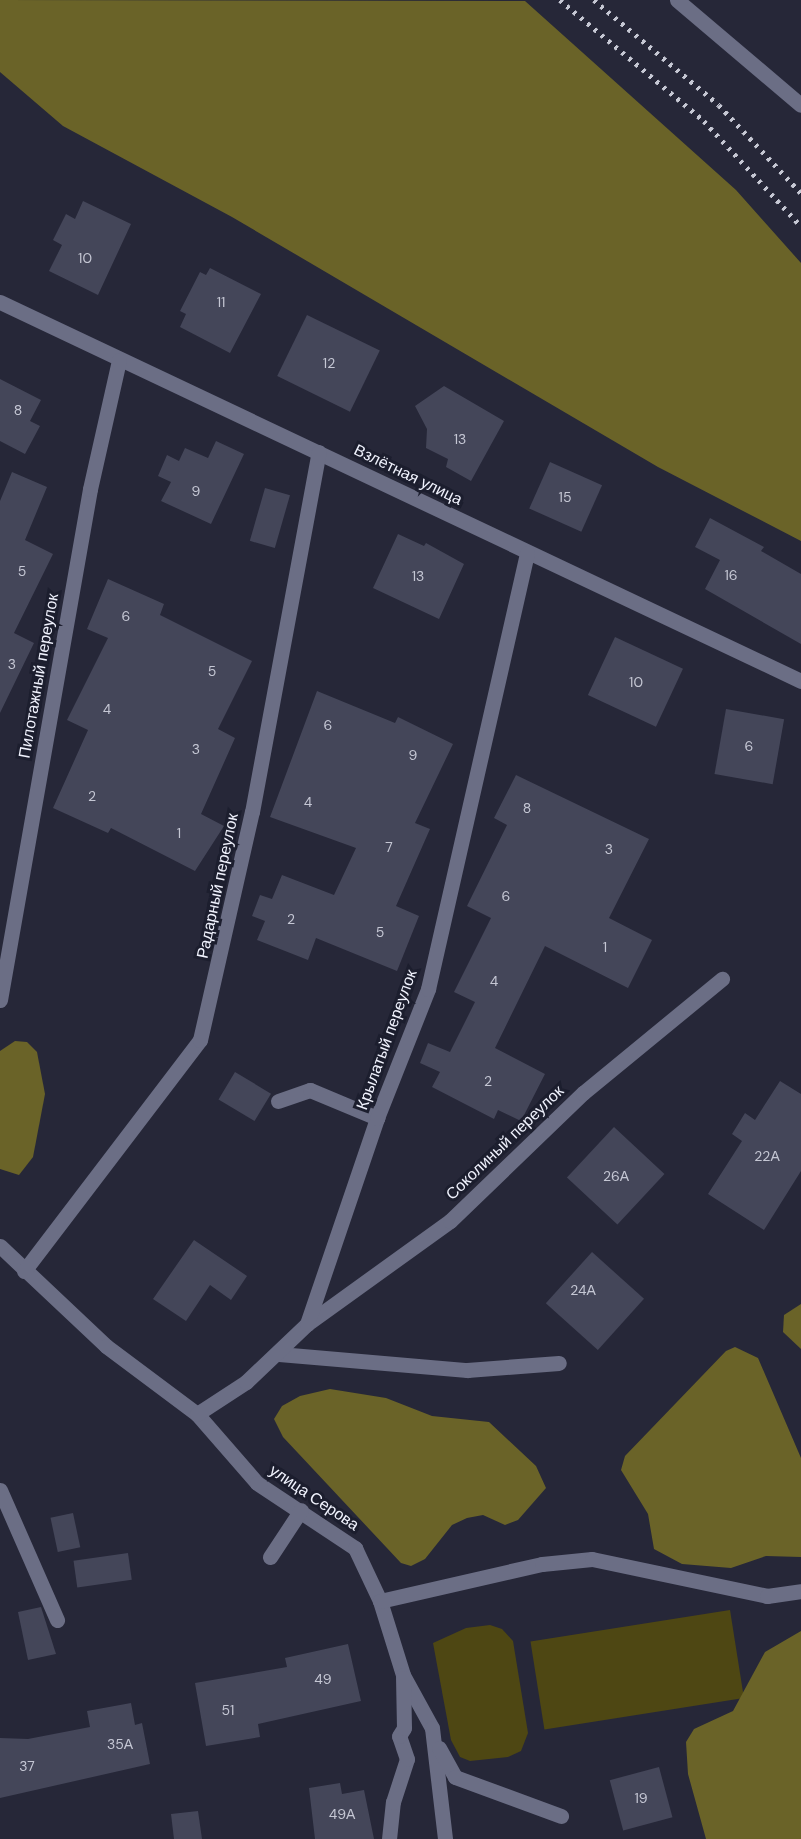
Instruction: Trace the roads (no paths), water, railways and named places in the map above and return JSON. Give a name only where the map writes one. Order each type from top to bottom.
[{"type":"lane","points":[[677,0],[801,105]]},
{"type":"lane","name":"Взлётная улица","points":[[0,302],[801,681]]},
{"type":"lane","name":"Пилотажный переулок","points":[[0,1000],[90,489],[120,360]]},
{"type":"lane","name":"Радарный переулок","points":[[24,1271],[201,1040],[243,855],[319,452]]},
{"type":"lane","name":"Крылатый переулок","points":[[197,1414],[279,1354],[307,1324],[377,1118],[428,989],[527,553]]},
{"type":"lane","name":"Соколиный переулок","points":[[307,1324],[450,1221],[583,1093],[722,979]]},
{"type":"lane","points":[[278,1101],[310,1090],[377,1118]]},
{"type":"lane","name":"улица Серова","points":[[0,1246],[106,1346],[197,1414],[257,1483],[301,1510],[355,1548],[380,1601],[404,1675],[432,1728],[445,1839]]},
{"type":"lane","points":[[279,1354],[467,1370],[559,1363]]},
{"type":"lane","points":[[0,1490],[57,1620]]},
{"type":"lane","points":[[270,1557],[301,1510]]},
{"type":"lane","points":[[380,1601],[542,1564],[592,1559],[766,1596],[801,1591]]},
{"type":"lane","points":[[388,1839],[393,1802],[407,1759],[399,1736],[404,1728],[404,1675]]},
{"type":"lane","points":[[432,1728],[455,1777],[561,1816]]},
{"type":"railway","points":[[560,0],[704,121],[801,226]]},
{"type":"railway","points":[[594,0],[719,105],[801,193]]}]
